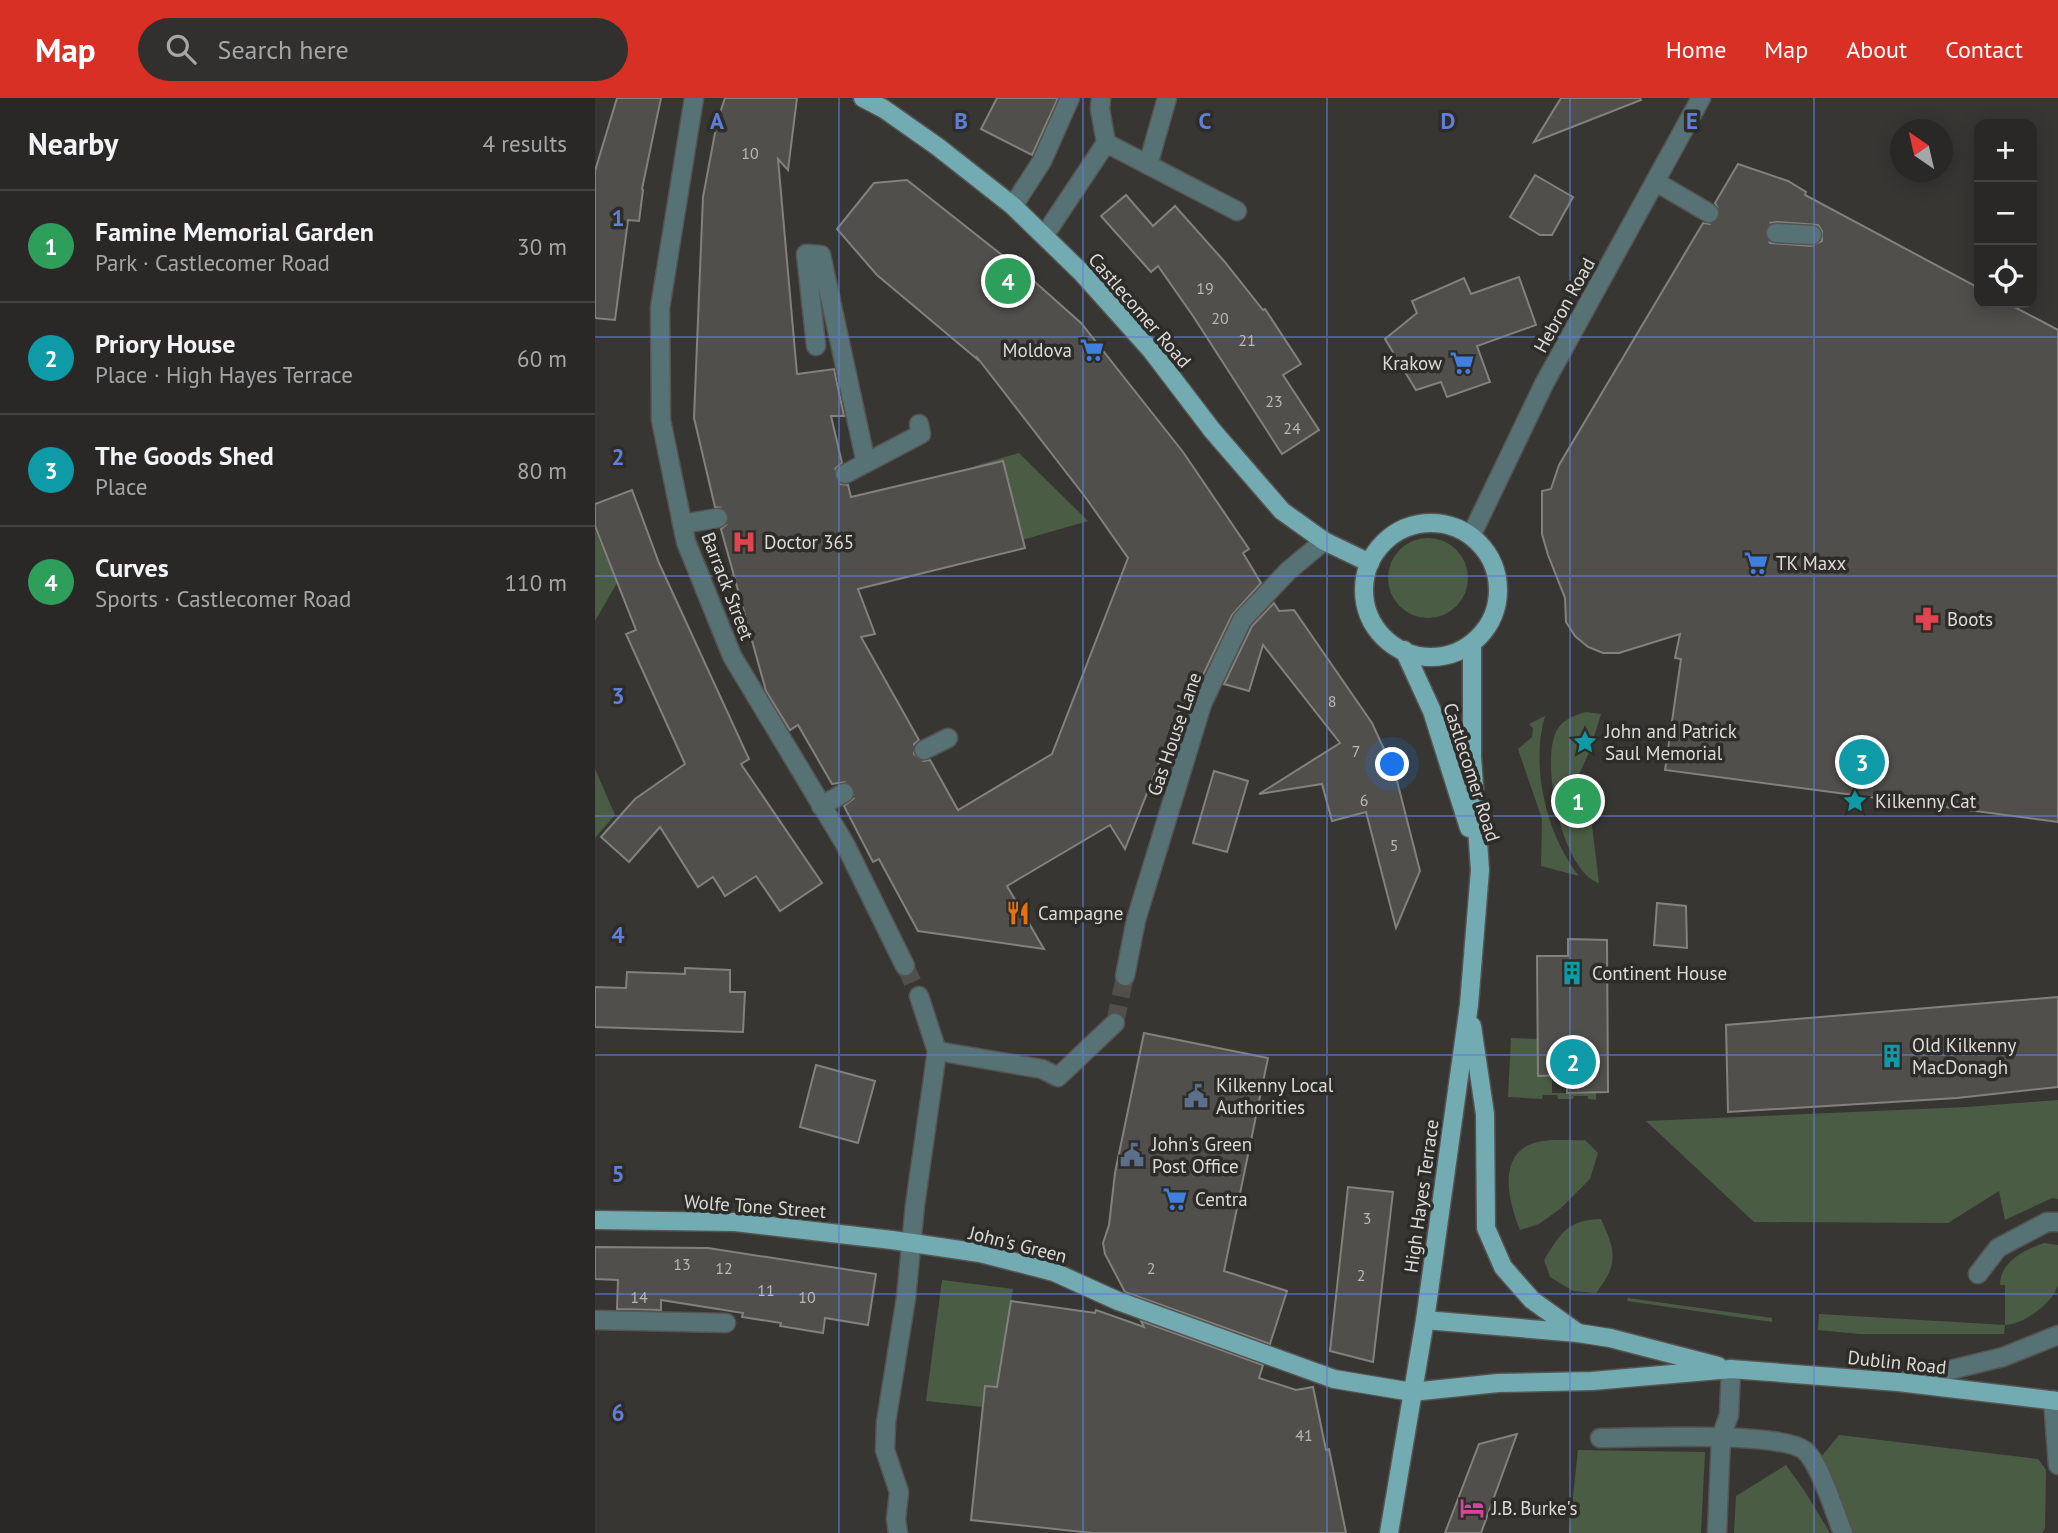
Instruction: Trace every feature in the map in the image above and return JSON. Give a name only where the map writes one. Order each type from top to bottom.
[{"type":"main road","name":"Castlecomer Road","points":[[863,98],[884,108],[1013,206],[1082,273],[1151,350],[1212,430],[1282,511],[1324,541],[1370,563]]},
{"type":"main road","points":[[1434,522],[1454,526],[1471,536],[1486,550],[1491,559],[1499,589],[1496,609],[1486,628],[1472,643],[1455,653],[1434,657],[1412,654],[1392,644],[1376,628],[1366,607],[1364,586],[1370,563],[1380,546],[1395,533],[1414,525],[1434,522]]},
{"type":"main road","name":"Castlecomer Road","points":[[1469,1005],[1480,870],[1472,757],[1472,643]]},
{"type":"main road","name":"Castlecomer Road","points":[[1404,650],[1432,711],[1460,794],[1480,870]]},
{"type":"main road","points":[[1469,1005],[1485,1114],[1486,1228],[1503,1266],[1532,1300],[1578,1333]]},
{"type":"main road","name":"High Hayes Terrace","points":[[1389,1533],[1425,1320],[1469,1005]]},
{"type":"main road","name":"Wolfe Tone Street","points":[[595,1220],[735,1222],[911,1243]]},
{"type":"main road","name":"John's Green","points":[[911,1243],[980,1253],[1054,1272],[1118,1301],[1334,1379],[1412,1392]]},
{"type":"main road","name":"Dublin Road","points":[[1425,1320],[1610,1338],[1731,1369]]},
{"type":"main road","name":"Dublin Road","points":[[1412,1392],[1498,1383],[1592,1381],[1731,1369],[1898,1382],[2056,1401]]},
{"type":"street","name":"Barrack Street","points":[[694,98],[660,308],[661,420],[686,541],[732,656],[845,844],[905,966]]},
{"type":"street","points":[[1013,206],[1042,161],[1070,98]]},
{"type":"street","points":[[1044,236],[1107,144],[1100,109],[1101,98]]},
{"type":"street","points":[[1148,165],[1167,98]]},
{"type":"street","name":"Hebron Road","points":[[1471,536],[1544,384],[1701,98]]},
{"type":"street","points":[[1107,144],[1237,211]]},
{"type":"street","points":[[1656,183],[1709,213]]},
{"type":"street","points":[[1776,233],[1812,234]]},
{"type":"street","points":[[817,346],[806,254],[821,255],[866,463]]},
{"type":"street","points":[[845,474],[921,434],[919,424]]},
{"type":"street","points":[[682,524],[717,518]]},
{"type":"street","name":"Gas House Lane","points":[[1125,976],[1136,920],[1202,704],[1242,620],[1288,571],[1324,541]]},
{"type":"street","points":[[924,750],[948,738]]},
{"type":"street","points":[[821,806],[843,793]]},
{"type":"street","points":[[898,1533],[896,1519],[899,1492],[885,1450],[885,1422],[906,1298],[915,1205],[937,1051],[919,996]]},
{"type":"street","points":[[937,1051],[1042,1069],[1058,1077],[1115,1023]]},
{"type":"street","points":[[1978,1274],[1998,1248],[2047,1222],[2058,1222]]},
{"type":"street","points":[[595,1320],[726,1323]]},
{"type":"street","points":[[1898,1382],[2003,1357],[2058,1335]]},
{"type":"street","points":[[1717,1533],[1721,1437],[1729,1415],[1731,1369]]},
{"type":"street","points":[[2056,1401],[2058,1465]]},
{"type":"street","points":[[1600,1438],[1721,1437],[1791,1443],[1807,1451],[1820,1474],[1843,1533]]},
{"type":"green space","points":[[1019,453],[1088,521],[998,547],[975,466]]},
{"type":"green space","points":[[595,530],[617,583],[595,621]]},
{"type":"green space","points":[[1428,538],[1443,541],[1456,550],[1465,563],[1468,578],[1465,593],[1456,606],[1443,615],[1428,618],[1413,615],[1400,606],[1391,593],[1388,578],[1391,563],[1400,550],[1413,541]]},
{"type":"green space","points":[[1586,712],[1601,714],[1590,750],[1576,781],[1591,791],[1604,795],[1592,826],[1599,883],[1586,875],[1565,839],[1553,792],[1551,770],[1557,729],[1568,719]]},
{"type":"green space","points":[[1545,716],[1539,757],[1544,800],[1558,841],[1579,876],[1541,866],[1542,819],[1518,749],[1532,737],[1533,728],[1529,724]]},
{"type":"green space","points":[[595,769],[615,815],[595,838]]},
{"type":"green space","points":[[1511,1038],[1538,1039],[1538,1075],[1552,1075],[1552,1093],[1596,1093],[1596,1100],[1588,1099],[1588,1096],[1574,1096],[1573,1099],[1558,1099],[1557,1095],[1543,1095],[1542,1099],[1508,1097]]},
{"type":"green space","points":[[2058,1100],[2058,1199],[2052,1198],[2005,1220],[1999,1191],[1948,1223],[1754,1222],[1646,1121],[1967,1107]]},
{"type":"green space","points":[[1585,1140],[1598,1153],[1590,1179],[1560,1209],[1539,1224],[1520,1230],[1510,1194],[1510,1169],[1514,1158],[1522,1149],[1540,1141]]},
{"type":"green space","points":[[1601,1219],[1612,1249],[1609,1273],[1596,1293],[1573,1291],[1550,1277],[1544,1260],[1566,1230],[1580,1222]]},
{"type":"green space","points":[[2044,1243],[2058,1245],[2058,1285],[2055,1292],[2044,1306],[2029,1317],[2005,1325],[2005,1285],[2000,1285],[2004,1270],[2009,1263],[2029,1249]]},
{"type":"green space","points":[[942,1280],[1013,1289],[997,1387],[985,1386],[983,1407],[926,1401]]},
{"type":"green space","points":[[1628,1298],[1772,1318],[1772,1322],[1627,1301]]},
{"type":"green space","points":[[1819,1314],[2005,1325],[2004,1334],[1860,1334],[1818,1330]]},
{"type":"green space","points":[[1839,1435],[2038,1459],[2046,1470],[2045,1528],[2042,1533],[1848,1533],[1821,1457]]},
{"type":"green space","points":[[1578,1450],[1705,1452],[1701,1533],[1569,1533]]},
{"type":"green space","points":[[1786,1465],[1830,1533],[1734,1533],[1736,1496]]},
{"type":"building","points":[[617,98],[661,98],[642,189],[639,221],[628,220],[615,320],[595,318],[595,171]]},
{"type":"building","points":[[725,98],[797,98],[788,170],[778,159],[797,374],[834,369],[844,416],[831,416],[842,463],[835,469],[835,480],[848,485],[851,497],[1003,461],[1025,548],[858,589],[875,634],[861,637],[919,740],[914,744],[914,754],[923,761],[930,760],[958,810],[1052,754],[1128,558],[1086,498],[976,356],[977,359],[877,275],[837,229],[874,183],[907,180],[1026,274],[1081,323],[1183,452],[1249,549],[1243,553],[1261,583],[1232,615],[1202,677],[1194,674],[1125,849],[1110,825],[1007,886],[1044,949],[918,931],[879,859],[873,862],[844,806],[854,798],[853,787],[845,782],[832,784],[798,725],[790,730],[766,691],[721,529],[728,523],[729,515],[723,508],[715,507],[694,418],[703,197],[717,122]]},
{"type":"building","points":[[997,98],[1058,98],[1032,155],[981,129]]},
{"type":"building","points":[[1561,98],[1640,98],[1641,100],[1534,142]]},
{"type":"building","points":[[1738,164],[1788,181],[1806,192],[1805,195],[1974,285],[1974,308],[2016,308],[2058,330],[2058,822],[1665,770],[1681,659],[1675,658],[1680,634],[1619,653],[1603,653],[1588,647],[1575,636],[1566,622],[1565,598],[1542,534],[1542,491],[1551,489],[1559,465],[1703,223],[1710,224],[1718,219],[1720,212],[1715,203]],"holes":[[[1777,222],[1818,225],[1822,231],[1822,241],[1811,246],[1770,243],[1765,232],[1770,223]]]},
{"type":"building","points":[[1535,175],[1573,197],[1552,235],[1540,235],[1510,217]]},
{"type":"building","points":[[1126,195],[1153,226],[1175,206],[1263,310],[1265,309],[1301,364],[1283,375],[1319,430],[1282,454],[1158,266],[1151,272],[1101,216]]},
{"type":"building","points":[[1519,277],[1536,325],[1477,346],[1490,382],[1447,397],[1441,382],[1416,390],[1385,339],[1417,313],[1412,301],[1464,278],[1471,294]]},
{"type":"building","points":[[632,490],[659,563],[749,759],[741,764],[822,883],[780,911],[756,876],[725,896],[713,877],[698,887],[660,827],[629,862],[601,837],[635,799],[685,764],[626,634],[636,630],[595,526],[595,504]]},
{"type":"building","points":[[1274,603],[1279,611],[1294,610],[1372,723],[1395,773],[1420,871],[1396,928],[1366,812],[1332,821],[1322,784],[1259,794],[1340,743],[1263,645],[1249,691],[1224,684],[1252,626]]},
{"type":"building","points":[[1214,771],[1248,781],[1227,852],[1193,843]]},
{"type":"building","points":[[1657,903],[1686,906],[1687,948],[1654,945]]},
{"type":"building","points":[[1568,939],[1607,940],[1608,1092],[1567,1093],[1567,1075],[1538,1076],[1537,956],[1568,956]]},
{"type":"building","points":[[685,968],[730,970],[730,992],[745,992],[743,1032],[595,1027],[595,987],[626,988],[627,972],[685,974]]},
{"type":"building","name":"Old Kilkenny MacDonagh","points":[[2058,997],[2058,1087],[1957,1098],[1728,1112],[1726,1025]]},
{"type":"building","points":[[1144,1033],[1268,1058],[1224,1271],[1287,1291],[1270,1344],[1125,1292],[1105,1254],[1103,1243],[1109,1225],[1115,1173]]},
{"type":"building","points":[[816,1065],[875,1081],[858,1143],[800,1127]]},
{"type":"building","points":[[1348,1187],[1393,1192],[1373,1362],[1330,1351]]},
{"type":"building","points":[[595,1247],[708,1248],[876,1274],[868,1325],[825,1318],[823,1333],[742,1317],[743,1313],[661,1300],[661,1310],[617,1309],[618,1280],[595,1279]]},
{"type":"building","points":[[1011,1301],[1095,1313],[1096,1310],[1144,1327],[1141,1321],[1263,1365],[1259,1378],[1296,1390],[1313,1387],[1346,1533],[1092,1533],[971,1520],[985,1386],[997,1387]]},
{"type":"building","points":[[1517,1434],[1481,1533],[1445,1533],[1479,1444]]},
{"type":"tunnel","points":[[1709,213],[1739,230],[1776,233]]},
{"type":"tunnel","points":[[1739,230],[1759,262],[2058,420]]},
{"type":"tunnel","points":[[718,518],[845,474]]},
{"type":"tunnel","points":[[844,793],[924,750]]},
{"type":"tunnel","points":[[905,966],[919,996]]},
{"type":"tunnel","points":[[1115,1023],[1125,976]]},
{"type":"place","name":"Curves","points":[[1008,281]]},
{"type":"place","name":"Moldova","points":[[1092,350]]},
{"type":"place","name":"Krakow","points":[[1462,363]]},
{"type":"place","name":"Doctor 365","points":[[744,542]]},
{"type":"place","name":"TK Maxx","points":[[1756,563]]},
{"type":"place","name":"Boots","points":[[1927,619]]},
{"type":"place","name":"John and Patrick Saul Memorial","points":[[1585,742]]},
{"type":"place","name":"The Goods Shed","points":[[1862,762]]},
{"type":"place","name":"Famine Memorial Garden","points":[[1578,801]]},
{"type":"place","name":"Kilkenny Cat","points":[[1855,801]]},
{"type":"place","name":"Campagne","points":[[1018,913]]},
{"type":"place","name":"Continent House","points":[[1572,973]]},
{"type":"place","name":"Old Kilkenny MacDonagh","points":[[1892,1056]]},
{"type":"place","name":"Priory House","points":[[1573,1062]]},
{"type":"place","name":"Kilkenny Local Authorities","points":[[1196,1096]]},
{"type":"place","name":"John's Green Post Office","points":[[1132,1155]]},
{"type":"place","name":"Centra","points":[[1175,1199]]},
{"type":"place","name":"J.B. Burke's","points":[[1472,1508]]}]
